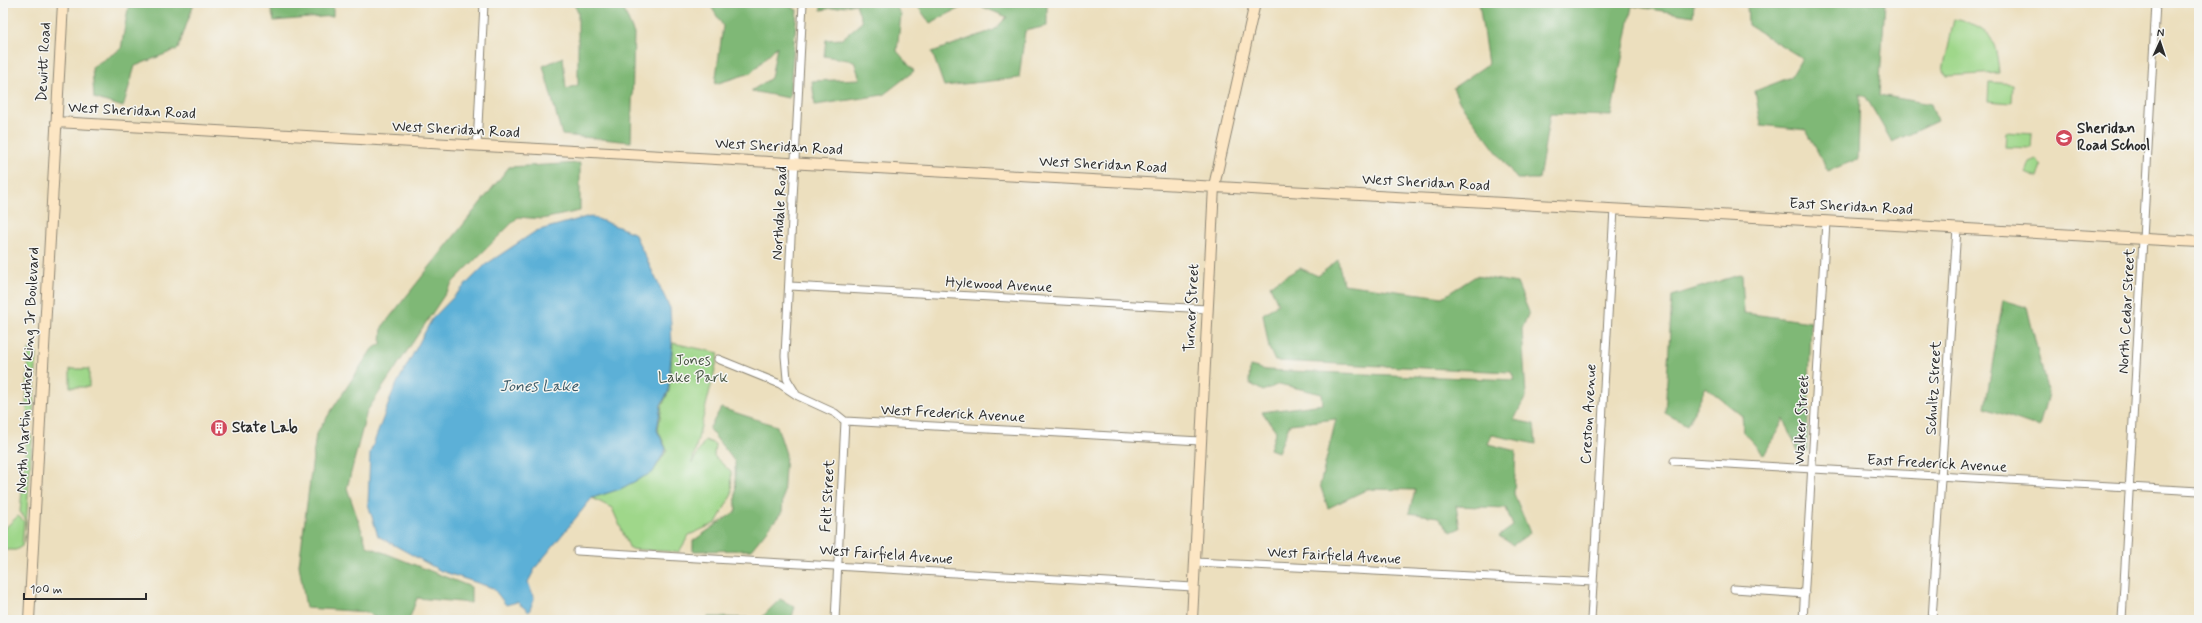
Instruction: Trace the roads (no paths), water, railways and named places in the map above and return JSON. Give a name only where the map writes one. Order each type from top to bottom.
[{"type":"street","name":"Dewitt Road","points":[[56,122],[62,3]]},
{"type":"street","points":[[477,146],[484,3]]},
{"type":"street","name":"Northdale Road","points":[[798,396],[787,379],[786,368],[803,3]]},
{"type":"street","name":"Turner Street","points":[[1192,620],[1214,186],[1255,3]]},
{"type":"street","name":"North Cedar Street","points":[[2122,620],[2156,3]]},
{"type":"street","name":"West Sheridan Road","points":[[56,122],[1500,202]]},
{"type":"street","name":"North Martin Luther King Jr Boulevard","points":[[29,620],[56,122]]},
{"type":"street","name":"East Sheridan Road","points":[[1500,202],[2199,242]]},
{"type":"street","name":"Creston Avenue","points":[[1591,620],[1614,209]]},
{"type":"street","name":"Walker Street","points":[[1803,620],[1826,221]]},
{"type":"street","name":"Schultz Street","points":[[1932,620],[1942,477],[1956,228]]},
{"type":"street","name":"Hylewood Avenue","points":[[790,286],[1207,309]]},
{"type":"street","points":[[718,359],[780,384],[798,396],[836,413],[846,421]]},
{"type":"street","name":"West Frederick Avenue","points":[[846,421],[1200,441]]},
{"type":"street","name":"Felt Street","points":[[835,620],[846,421]]},
{"type":"street","name":"East Frederick Avenue","points":[[1674,461],[2199,491]]},
{"type":"street","name":"West Fairfield Avenue","points":[[577,551],[1193,587]]},
{"type":"street","name":"West Fairfield Avenue","points":[[1195,562],[1593,582]]},
{"type":"street","points":[[1734,589],[1805,594]]},
{"type":"water","name":"Jones Lake","points":[[590,216],[634,233],[670,308],[672,344],[668,392],[661,405],[657,430],[666,449],[653,472],[620,489],[592,498],[536,567],[528,582],[534,599],[529,612],[517,602],[506,605],[493,588],[441,571],[378,536],[368,504],[370,453],[394,389],[432,319],[485,265],[536,231]]},
{"type":"place","name":"Sheridan Road School","points":[[2064,138]]},
{"type":"place","name":"State Lab","points":[[219,428]]},
{"type":"park label","name":"Jones Lake Park","points":[[693,370]]}]
